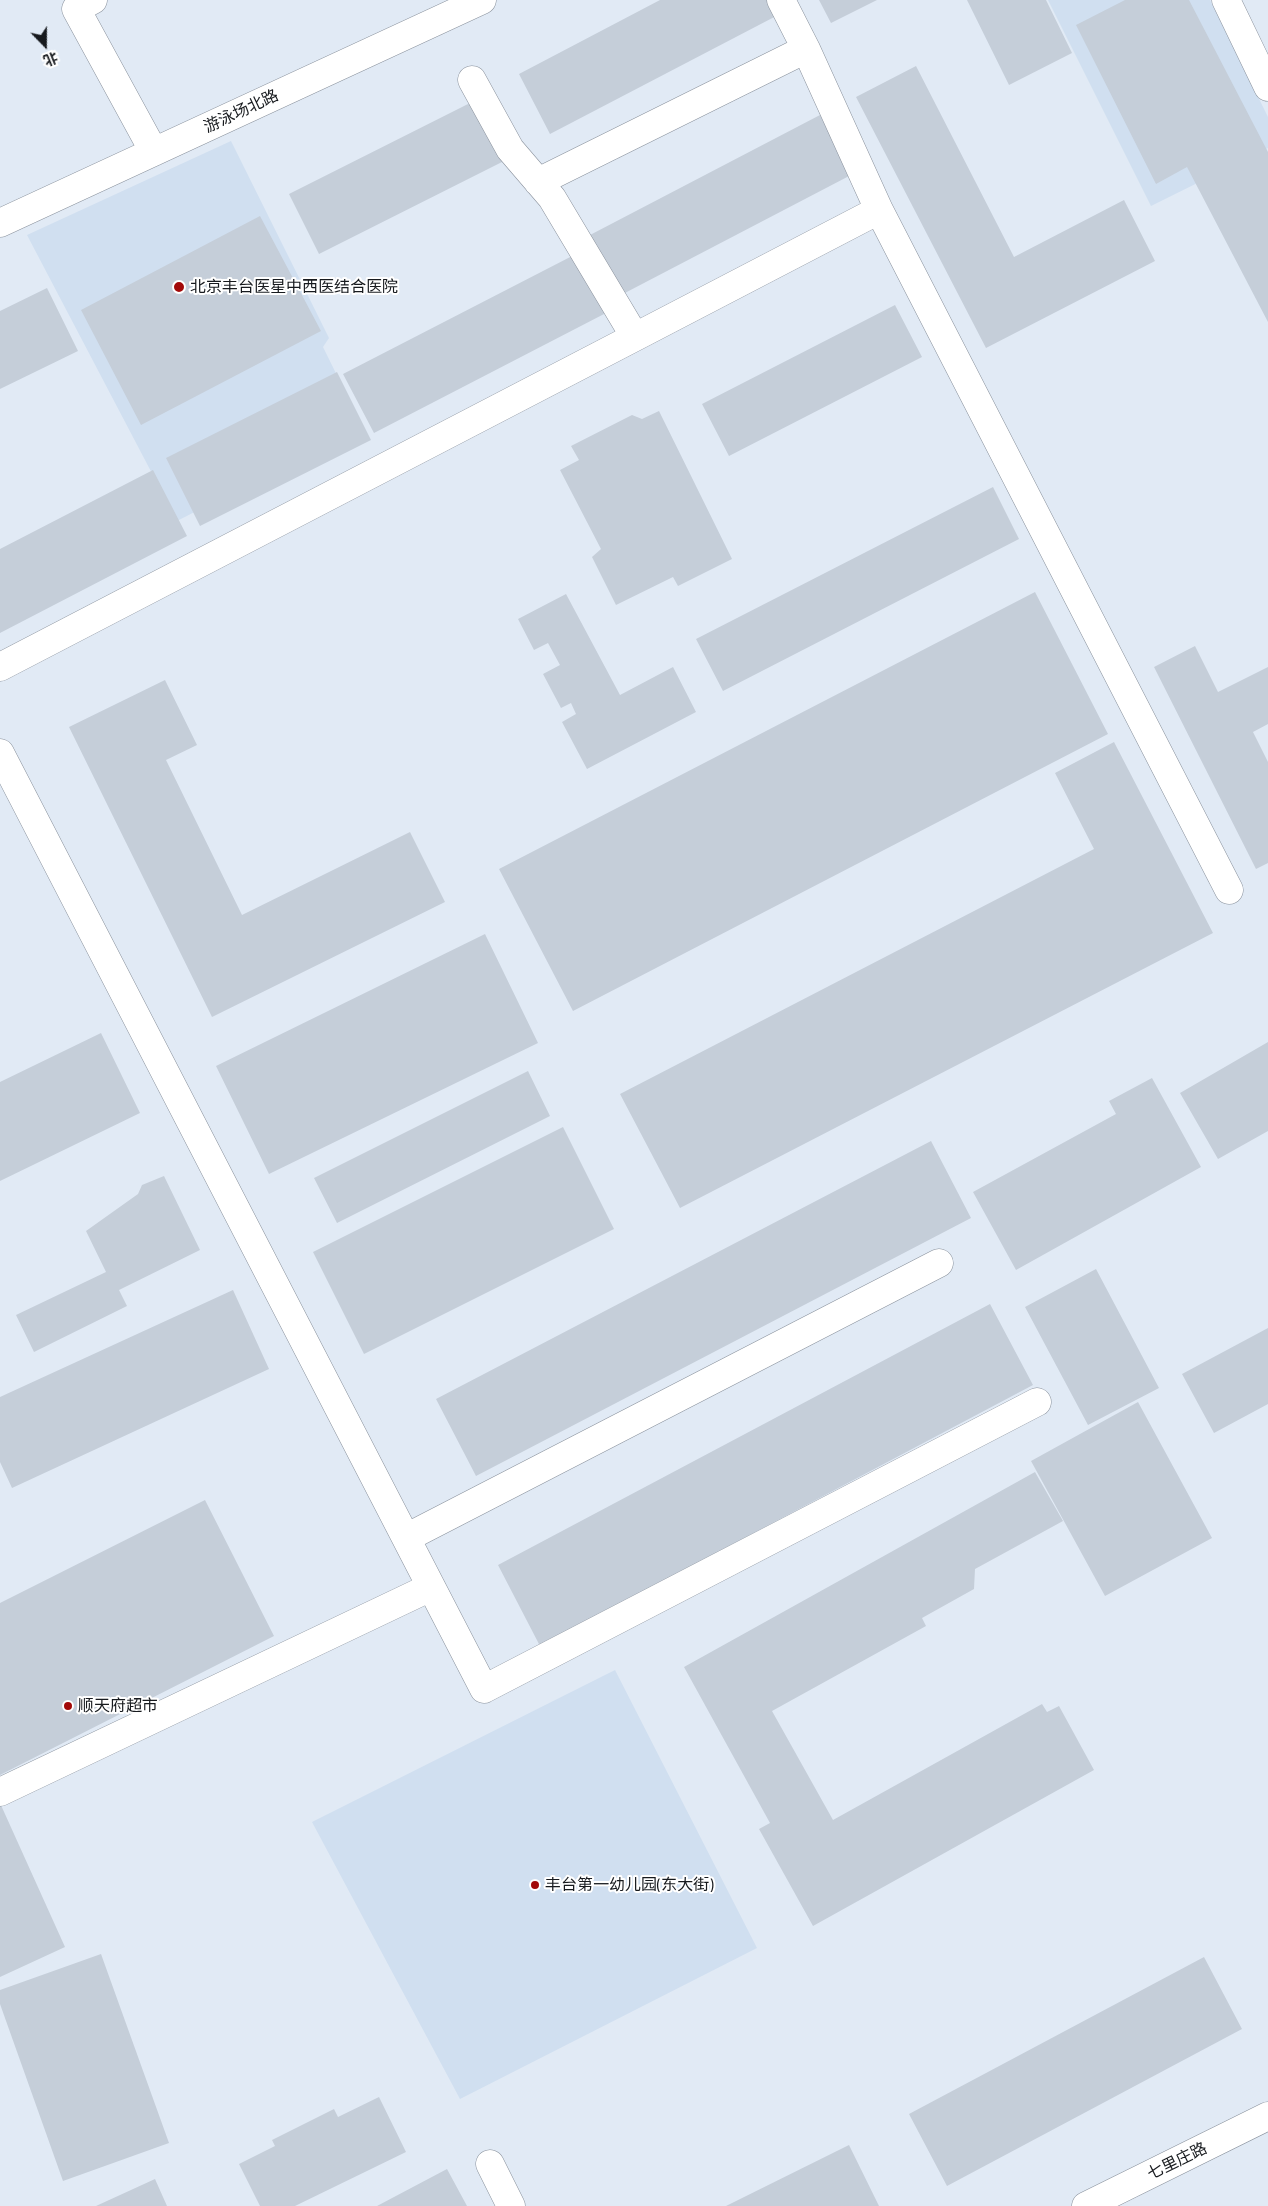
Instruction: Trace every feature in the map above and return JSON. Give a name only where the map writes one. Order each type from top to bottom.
[{"type":"street","points":[[93,0],[76,9],[154,152]]},
{"type":"street","name":"游泳场北路","points":[[0,223],[482,0]]},
{"type":"street","points":[[781,0],[806,49],[879,210],[1229,890]]},
{"type":"street","points":[[1226,0],[1268,87]]},
{"type":"street","points":[[538,182],[806,49]]},
{"type":"street","points":[[472,80],[510,149],[552,198],[635,337]]},
{"type":"street","points":[[0,667],[879,210]]},
{"type":"street","points":[[0,753],[484,1689],[1037,1402]]},
{"type":"street","points":[[406,1538],[938,1264]]},
{"type":"street","points":[[0,1792],[431,1587]]},
{"type":"street","name":"七里庄路","points":[[1086,2206],[1268,2116]]},
{"type":"street","points":[[490,2164],[511,2206]]},
{"type":"shaded area","points":[[1048,0],[1210,0],[1268,117],[1268,148],[1151,206]]},
{"type":"shaded area","name":"北京丰台医星中西医结合医院","points":[[231,141],[329,338],[323,347],[362,426],[177,521],[27,235]]},
{"type":"shaded area","name":"丰台第一幼儿园(东大街)","points":[[615,1670],[757,1948],[460,2099],[312,1822]]},
{"type":"building","points":[[660,0],[773,0],[780,14],[550,134],[519,74]]},
{"type":"building","points":[[819,0],[877,0],[831,23]]},
{"type":"building","points":[[967,0],[1046,0],[1072,53],[1009,85]]},
{"type":"building","points":[[1125,0],[1189,0],[1268,152],[1268,322],[1187,167],[1156,184],[1076,25]]},
{"type":"building","points":[[916,66],[1014,257],[1124,200],[1155,261],[986,348],[856,97]]},
{"type":"building","points":[[474,101],[504,161],[319,254],[289,194]]},
{"type":"building","points":[[820,115],[851,175],[621,295],[590,235]]},
{"type":"building","points":[[260,216],[321,331],[141,425],[81,310]]},
{"type":"building","points":[[576,254],[606,313],[374,433],[343,374]]},
{"type":"building","points":[[47,288],[78,351],[0,389],[0,311]]},
{"type":"building","points":[[895,305],[922,357],[729,456],[702,404]]},
{"type":"building","points":[[337,372],[371,440],[200,526],[166,458]]},
{"type":"building","points":[[659,411],[732,559],[678,586],[673,577],[616,605],[592,557],[601,549],[560,470],[579,460],[571,446],[632,415],[642,419]]},
{"type":"building","points":[[153,470],[187,536],[0,633],[0,549]]},
{"type":"building","points":[[993,487],[1019,539],[723,691],[696,639]]},
{"type":"building","points":[[1035,592],[1108,734],[573,1011],[499,869]]},
{"type":"building","points":[[566,594],[620,695],[673,667],[696,712],[587,769],[562,722],[576,714],[571,703],[561,708],[543,674],[560,665],[548,643],[534,650],[518,619]]},
{"type":"building","points":[[1195,646],[1218,692],[1268,667],[1268,724],[1253,732],[1268,762],[1268,863],[1256,869],[1154,667]]},
{"type":"building","points":[[165,680],[197,745],[166,760],[242,915],[410,832],[445,902],[212,1017],[69,727]]},
{"type":"building","points":[[1114,742],[1213,933],[680,1208],[620,1094],[1094,849],[1055,773]]},
{"type":"building","points":[[485,934],[538,1043],[269,1174],[216,1066]]},
{"type":"building","points":[[101,1033],[140,1113],[0,1181],[0,1082]]},
{"type":"building","points":[[1268,1042],[1268,1131],[1218,1159],[1180,1093]]},
{"type":"building","points":[[528,1071],[550,1116],[337,1223],[314,1178]]},
{"type":"building","points":[[1152,1078],[1201,1167],[1016,1270],[973,1192],[1116,1114],[1109,1101]]},
{"type":"building","points":[[563,1127],[614,1229],[364,1354],[313,1252]]},
{"type":"building","points":[[931,1141],[971,1218],[476,1476],[436,1399]]},
{"type":"building","points":[[164,1176],[200,1250],[119,1290],[127,1306],[34,1352],[16,1315],[106,1272],[86,1231],[138,1194],[142,1185]]},
{"type":"building","points":[[1096,1269],[1159,1388],[1088,1425],[1025,1307]]},
{"type":"building","points":[[233,1290],[269,1369],[12,1488],[0,1462],[0,1397]]},
{"type":"building","points":[[990,1304],[1033,1385],[540,1646],[498,1565]]},
{"type":"building","points":[[1268,1328],[1268,1404],[1214,1433],[1182,1374]]},
{"type":"building","points":[[1138,1402],[1212,1538],[1105,1596],[1031,1461]]},
{"type":"building","points":[[1035,1472],[1063,1521],[975,1569],[974,1589],[922,1618],[926,1626],[772,1711],[833,1820],[1042,1704],[1047,1712],[1059,1706],[1094,1770],[813,1926],[759,1829],[770,1823],[684,1667]]},
{"type":"building","name":"顺天府超市","points":[[205,1500],[274,1636],[0,1775],[0,1603]]},
{"type":"building","points":[[0,1803],[65,1947],[0,1977]]},
{"type":"building","points":[[101,1954],[169,2143],[63,2181],[0,2004],[0,1990]]},
{"type":"building","points":[[1204,1957],[1242,2029],[947,2186],[909,2114]]},
{"type":"building","points":[[379,2097],[406,2152],[295,2206],[260,2206],[239,2164],[275,2146],[272,2140],[334,2109],[338,2117]]},
{"type":"building","points":[[849,2145],[879,2206],[726,2206]]},
{"type":"building","points":[[447,2169],[467,2206],[377,2206]]},
{"type":"building","points":[[155,2179],[167,2206],[96,2206]]},
{"type":"place","name":"北京丰台医星中西医结合医院","points":[[179,287]]},
{"type":"place","name":"顺天府超市","points":[[68,1706]]},
{"type":"place","name":"丰台第一幼儿园(东大街)","points":[[535,1885]]}]
